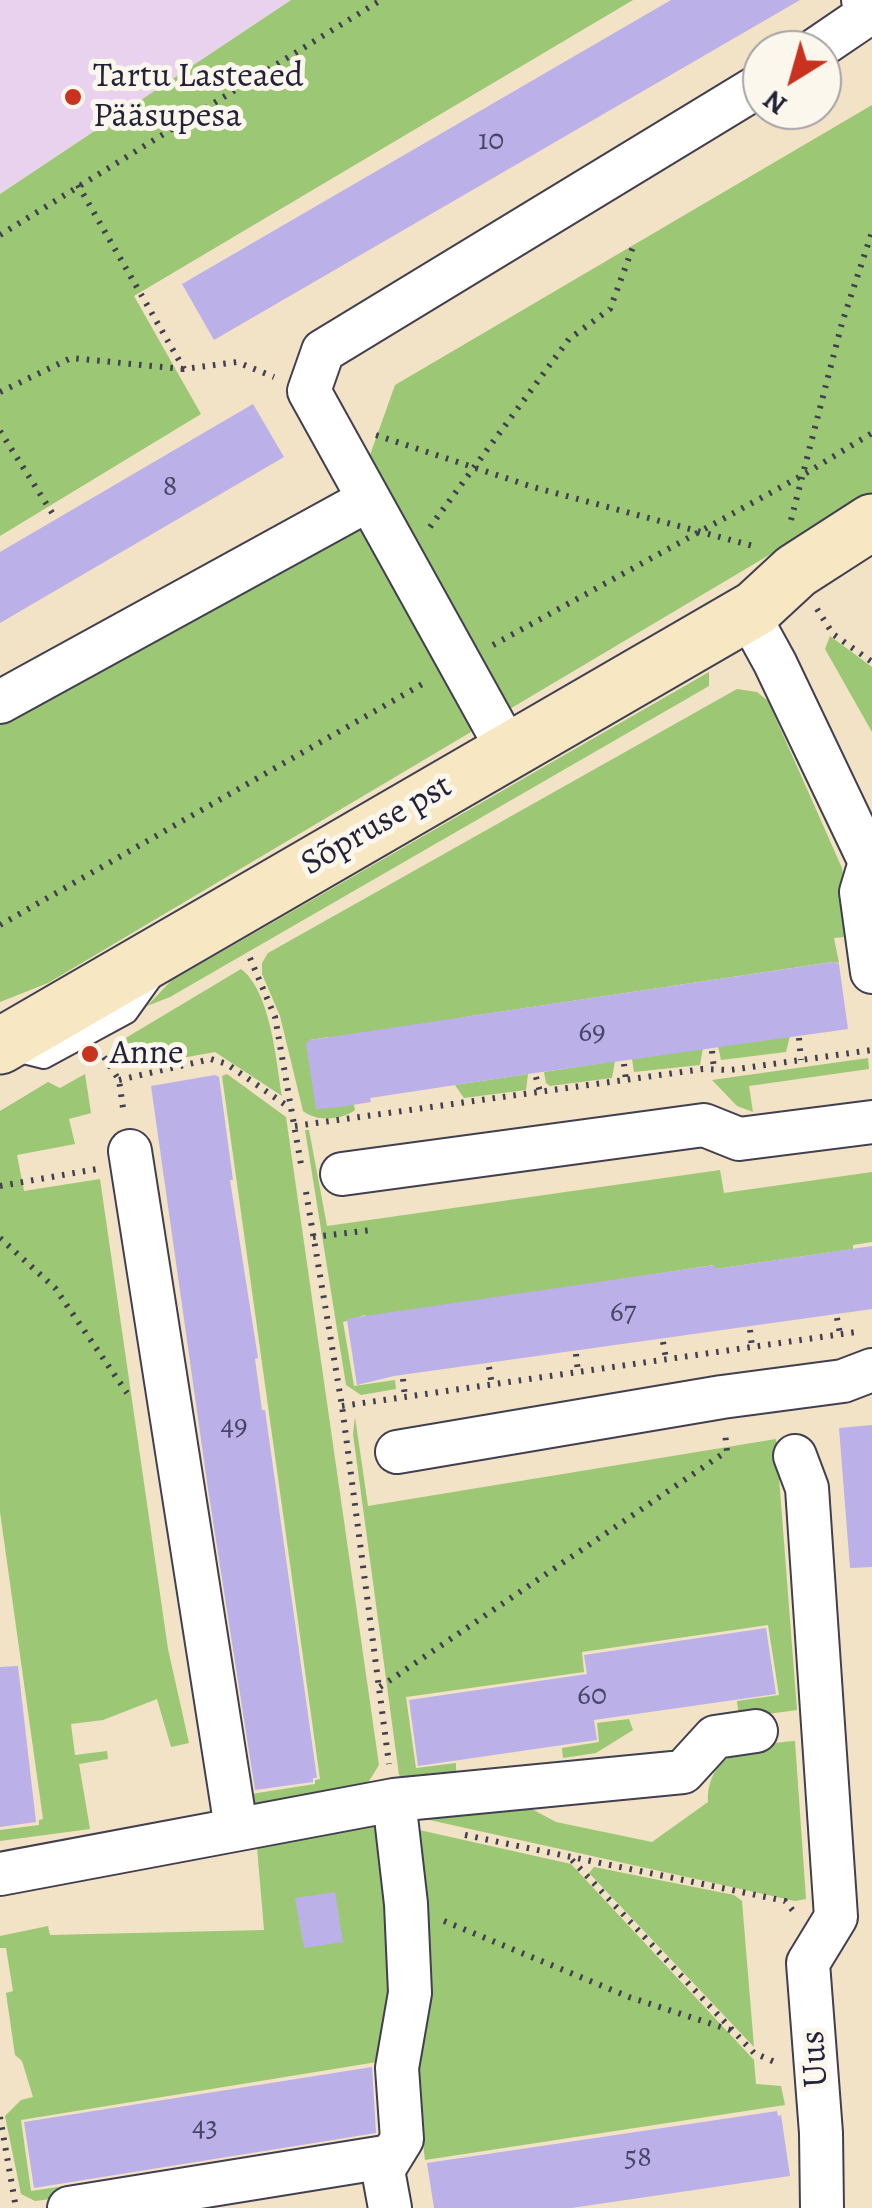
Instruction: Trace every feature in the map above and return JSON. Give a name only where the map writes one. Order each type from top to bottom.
[{"type":"main road","name":"Sõpruse pst","points":[[0,1046],[751,610],[796,570],[872,522]]},
{"type":"main road","name":"Sõpruse pst","points":[[751,610],[812,601],[872,564]]},
{"type":"street","points":[[842,32],[868,14],[863,0]]},
{"type":"street","points":[[508,750],[309,391],[323,351],[742,96]]},
{"type":"street","points":[[0,702],[368,500]]},
{"type":"street","points":[[751,610],[871,862],[861,892],[872,972]]},
{"type":"street","points":[[342,1174],[704,1125],[739,1139],[872,1122]]},
{"type":"street","points":[[131,1157],[236,1828]]},
{"type":"street","points":[[397,1452],[722,1397],[843,1381],[872,1370]]},
{"type":"street","name":"Uus","points":[[795,1456],[807,1488],[836,1917],[808,1963],[822,2208]]},
{"type":"street","points":[[0,1874],[236,1828],[683,1772],[714,1738],[756,1731]]},
{"type":"street","points":[[390,2208],[383,2170],[402,2139],[397,2068],[410,1993],[406,1904],[394,1809]]},
{"type":"street","points":[[69,2208],[392,2156]]},
{"type":"path","points":[[0,235],[381,0]]},
{"type":"path","points":[[78,185],[184,369]]},
{"type":"path","points":[[803,474],[842,323],[872,232]]},
{"type":"path","points":[[400,554],[420,540],[569,339],[610,309],[634,244]]},
{"type":"path","points":[[0,392],[71,358],[184,369],[237,362],[309,391]]},
{"type":"path","points":[[0,431],[56,519]]},
{"type":"path","points":[[372,433],[476,468],[770,551]]},
{"type":"path","points":[[0,925],[872,433]]},
{"type":"path","points":[[825,624],[872,662]]},
{"type":"path","points":[[250,958],[275,1017],[342,1406],[394,1809],[572,1859],[785,1901]]},
{"type":"path","points":[[799,1038],[801,1060]]},
{"type":"path","points":[[294,1126],[450,1101],[872,1050]]},
{"type":"path","points":[[0,1186],[131,1157],[119,1080],[101,1052]]},
{"type":"path","points":[[712,1052],[714,1069]]},
{"type":"path","points":[[119,1080],[211,1059],[227,1064],[291,1109]]},
{"type":"path","points":[[624,1064],[626,1080]]},
{"type":"path","points":[[536,1077],[540,1092]]},
{"type":"path","points":[[313,1238],[371,1230]]},
{"type":"path","points":[[0,1238],[55,1288],[132,1401],[169,1397]]},
{"type":"path","points":[[837,1318],[840,1334]]},
{"type":"path","points":[[750,1330],[752,1347]]},
{"type":"path","points":[[342,1406],[872,1330]]},
{"type":"path","points":[[663,1342],[666,1360]]},
{"type":"path","points":[[576,1354],[578,1372]]},
{"type":"path","points":[[489,1367],[492,1385]]},
{"type":"path","points":[[403,1379],[406,1397]]},
{"type":"path","points":[[379,1687],[727,1451],[722,1397]]},
{"type":"path","points":[[572,1859],[754,2053],[817,2080]]},
{"type":"path","points":[[406,1904],[629,1997],[732,2031]]},
{"type":"path","points":[[0,2117],[5,2168],[16,2208]]},
{"type":"shaded area","name":"Tartu Lasteaed Pääsupesa","points":[[0,0],[291,0],[0,194]]},
{"type":"green space","points":[[291,0],[633,0],[134,296],[201,414],[0,536],[0,194]]},
{"type":"green space","points":[[872,105],[872,494],[48,983],[0,1002],[0,725],[342,533],[393,499],[370,455],[395,385],[829,130],[842,130],[842,123]]},
{"type":"green space","points":[[830,636],[872,667],[872,732],[825,649]]},
{"type":"green space","points":[[709,672],[709,686],[170,997],[147,1006],[171,981]]},
{"type":"green space","points":[[737,689],[757,692],[768,701],[842,868],[853,936],[834,938],[839,963],[465,1017],[329,1043],[328,1037],[310,1040],[353,1100],[355,1110],[329,1118],[303,1111],[280,1016],[262,974],[262,963],[268,953]]},
{"type":"green space","points":[[241,969],[266,1010],[282,1096],[215,1052],[131,1067],[118,1058],[124,1039]]},
{"type":"green space","points":[[790,1036],[786,1052],[721,1060],[718,1046]]},
{"type":"green space","points":[[703,1048],[700,1065],[634,1072],[632,1059]]},
{"type":"green space","points":[[868,1058],[869,1069],[749,1086],[753,1112],[737,1106],[712,1080]]},
{"type":"green space","points":[[615,1061],[612,1078],[550,1086],[546,1083],[544,1072]]},
{"type":"green space","points":[[85,1074],[91,1113],[69,1119],[75,1144],[17,1155],[24,1191],[100,1179],[168,1649],[189,1743],[171,1747],[157,1699],[103,1720],[71,1724],[75,1755],[107,1751],[108,1759],[79,1764],[90,1829],[0,1841],[0,1830],[39,1825],[43,1819],[0,1512],[0,1111],[48,1082],[60,1088]]},
{"type":"green space","points":[[227,1074],[286,1117],[379,1765],[364,1789],[253,1805],[251,1794],[315,1784],[320,1779],[222,1076]]},
{"type":"green space","points":[[528,1074],[526,1090],[464,1098],[455,1085]]},
{"type":"green space","points":[[305,1130],[309,1130],[327,1226],[720,1170],[724,1193],[872,1172],[872,1242],[853,1245],[853,1249],[715,1269],[714,1265],[367,1318],[365,1315],[343,1322],[354,1386],[395,1380],[396,1389],[361,1395],[346,1385]]},
{"type":"green space","points":[[355,1417],[368,1506],[776,1439],[797,1710],[739,1718],[737,1701],[779,1695],[768,1625],[582,1652],[584,1672],[406,1697],[416,1768],[456,1763],[456,1771],[408,1782],[399,1775],[353,1434]]},
{"type":"green space","points":[[629,1719],[633,1730],[596,1753],[563,1758],[562,1748],[599,1742],[597,1723]]},
{"type":"green space","points":[[795,1741],[806,1899],[795,1901],[416,1817],[513,1799],[556,1822],[652,1842],[708,1802],[715,1771],[724,1761],[749,1748]]},
{"type":"green space","points":[[370,1817],[392,1850],[399,1911],[383,2061],[21,2120],[31,2191],[71,2185],[67,2197],[35,2201],[21,2194],[5,2116],[21,2100],[33,2097],[22,2061],[15,2055],[6,1993],[13,1991],[6,1948],[0,1948],[0,1936],[48,1926],[50,1935],[264,1930],[256,1835]]},
{"type":"green space","points":[[406,1827],[571,1864],[754,2060],[756,2084],[781,2086],[785,2105],[425,2160],[415,2074]]},
{"type":"green space","points":[[594,1867],[734,1895],[742,1901],[754,2047],[589,1873]]},
{"type":"building","points":[[671,0],[800,0],[742,30],[742,34],[214,340],[182,284]]},
{"type":"building","points":[[253,404],[284,457],[0,623],[0,552]]},
{"type":"building","points":[[839,964],[848,1029],[528,1074],[316,1109],[306,1044],[310,1040]]},
{"type":"building","points":[[219,1077],[262,1410],[317,1778],[313,1782],[255,1790],[151,1086]]},
{"type":"building","points":[[872,1246],[872,1309],[394,1376],[357,1385],[347,1320],[351,1318]]},
{"type":"building","points":[[872,1425],[872,1567],[850,1568],[839,1428]]},
{"type":"building","points":[[766,1628],[776,1694],[594,1720],[597,1740],[418,1766],[409,1700],[587,1674],[584,1655]]},
{"type":"building","points":[[18,1666],[36,1822],[0,1827],[0,1667]]},
{"type":"building","points":[[335,1892],[343,1942],[304,1948],[295,1898]]},
{"type":"building","points":[[372,2067],[376,2133],[34,2188],[24,2122]]},
{"type":"building","points":[[777,2111],[781,2115],[790,2176],[571,2208],[434,2208],[427,2163]]},
{"type":"place","name":"Tartu Lasteaed Pääsupesa","points":[[73,97]]},
{"type":"place","name":"Anne","points":[[90,1054]]}]
